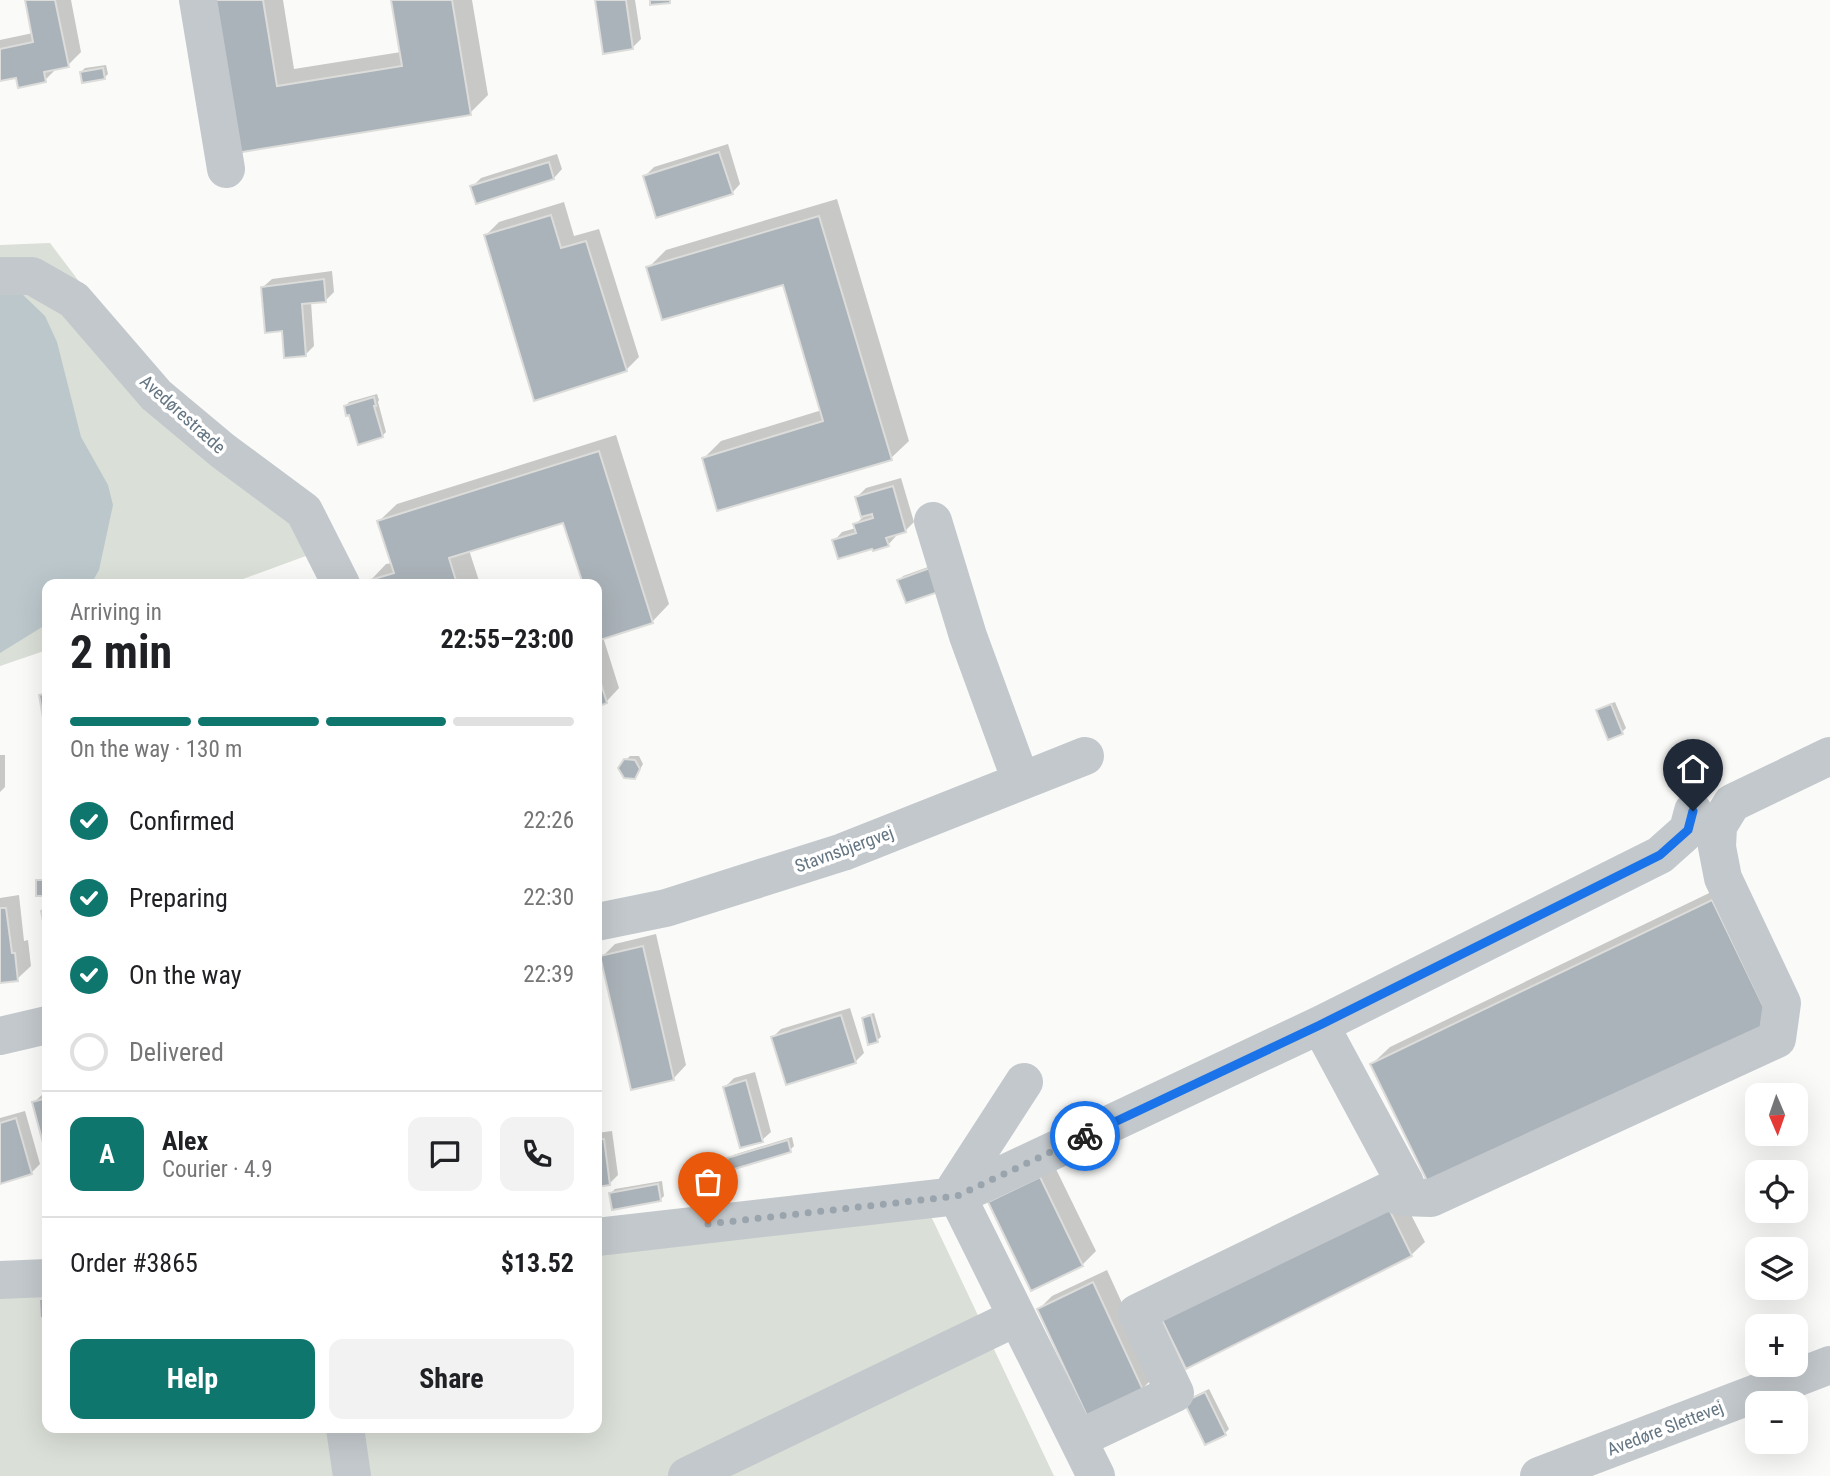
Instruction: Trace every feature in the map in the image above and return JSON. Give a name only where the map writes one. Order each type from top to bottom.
[{"type":"street","points":[[198,0],[226,169]]},
{"type":"street","name":"Avedørestræde","points":[[0,276],[32,276],[74,300],[156,395],[223,452],[304,511],[338,579]]},
{"type":"street","points":[[933,521],[968,636],[1021,781]]},
{"type":"street","name":"Stavnsbjergvej","points":[[602,921],[666,908],[843,852],[1085,756]]},
{"type":"street","points":[[1388,1192],[1402,1197],[1431,1198],[1777,1039],[1782,1003],[1723,878],[1717,847],[1717,826],[1732,803],[1830,756]]},
{"type":"street","points":[[602,1236],[957,1196],[1320,1025],[1660,855],[1688,830],[1693,811]]},
{"type":"street","points":[[1078,1439],[1175,1393],[1136,1313],[1405,1183],[1320,1025]]},
{"type":"street","points":[[0,1036],[42,1026]]},
{"type":"street","points":[[1024,1082],[954,1190],[1096,1476]]},
{"type":"street","points":[[0,1280],[42,1278]]},
{"type":"street","points":[[687,1476],[1017,1317]]},
{"type":"street","name":"Avedøre Slettevej","points":[[1539,1476],[1830,1365]]},
{"type":"street","points":[[346,1433],[352,1476]]},
{"type":"shaded area","points":[[50,243],[84,288],[298,527],[314,553],[243,579],[42,579],[42,652],[0,666],[0,245]]},
{"type":"shaded area","points":[[0,291],[22,294],[45,316],[57,342],[81,437],[108,485],[113,505],[99,570],[94,579],[42,579],[42,627],[0,653]]},
{"type":"shaded area","points":[[930,1214],[1054,1476],[0,1476],[0,1296],[42,1294],[42,1433],[602,1433],[602,1250]]},
{"type":"building","points":[[25,0],[55,0],[69,67],[44,72],[46,82],[18,88],[16,78],[0,81],[0,49],[33,42]]},
{"type":"building","points":[[211,0],[263,0],[277,86],[402,66],[391,0],[452,0],[471,115],[236,153]]},
{"type":"building","points":[[595,0],[626,0],[633,49],[603,54]]},
{"type":"building","points":[[650,0],[670,0],[670,3],[650,5]]},
{"type":"building","points":[[103,68],[105,79],[82,83],[80,72]]},
{"type":"building","points":[[719,152],[733,194],[656,218],[643,176]]},
{"type":"building","points":[[549,162],[554,179],[476,204],[470,186]]},
{"type":"building","points":[[551,215],[561,248],[586,241],[627,371],[534,401],[484,235]]},
{"type":"building","points":[[819,216],[892,460],[717,511],[702,458],[823,421],[783,285],[662,320],[646,267]]},
{"type":"building","points":[[324,279],[326,302],[302,304],[306,356],[284,358],[282,331],[265,333],[261,287]]},
{"type":"building","points":[[374,397],[383,437],[358,445],[344,406]]},
{"type":"building","points":[[599,451],[653,623],[602,639],[602,579],[581,579],[563,523],[449,558],[455,579],[374,579],[394,573],[377,521]]},
{"type":"building","points":[[893,486],[906,532],[886,538],[889,546],[838,559],[832,540],[856,533],[853,524],[873,518],[872,514],[861,517],[855,497]]},
{"type":"building","points":[[938,565],[947,589],[906,603],[897,580]]},
{"type":"building","points":[[602,687],[607,703],[602,705]]},
{"type":"building","points":[[1611,704],[1623,734],[1608,740],[1596,710]]},
{"type":"building","points":[[624,759],[635,760],[640,769],[635,779],[624,778],[618,768]]},
{"type":"building","points":[[36,880],[42,880],[42,896],[36,896]]},
{"type":"building","points":[[1712,900],[1772,1024],[1431,1189],[1370,1064]]},
{"type":"building","points":[[0,908],[6,908],[18,981],[0,983]]},
{"type":"building","points":[[643,946],[674,1080],[631,1090],[602,956]]},
{"type":"building","points":[[841,1015],[856,1063],[786,1085],[771,1037]]},
{"type":"building","points":[[871,1015],[878,1042],[868,1045],[862,1018]]},
{"type":"building","points":[[746,1080],[763,1142],[740,1148],[723,1087]]},
{"type":"building","points":[[42,1099],[42,1139],[32,1102]]},
{"type":"building","points":[[16,1118],[32,1174],[0,1184],[0,1123]]},
{"type":"building","points":[[602,1139],[610,1185],[602,1186]]},
{"type":"building","points":[[788,1140],[791,1152],[731,1170],[727,1158]]},
{"type":"building","points":[[1040,1177],[1083,1266],[1031,1291],[988,1202]]},
{"type":"building","points":[[658,1184],[661,1201],[612,1210],[609,1193]]},
{"type":"building","points":[[1388,1207],[1412,1256],[1186,1369],[1162,1320]]},
{"type":"building","points":[[1093,1282],[1143,1390],[1087,1416],[1037,1309]]},
{"type":"building","points":[[39,1299],[42,1299],[42,1318]]},
{"type":"building","points":[[1205,1392],[1226,1435],[1205,1445],[1184,1402]]},
{"type":"way so far","points":[[708,1224],[957,1196],[1085,1136]]},
{"type":"route","points":[[1085,1136],[1320,1025],[1660,855],[1688,830],[1693,811]]}]
